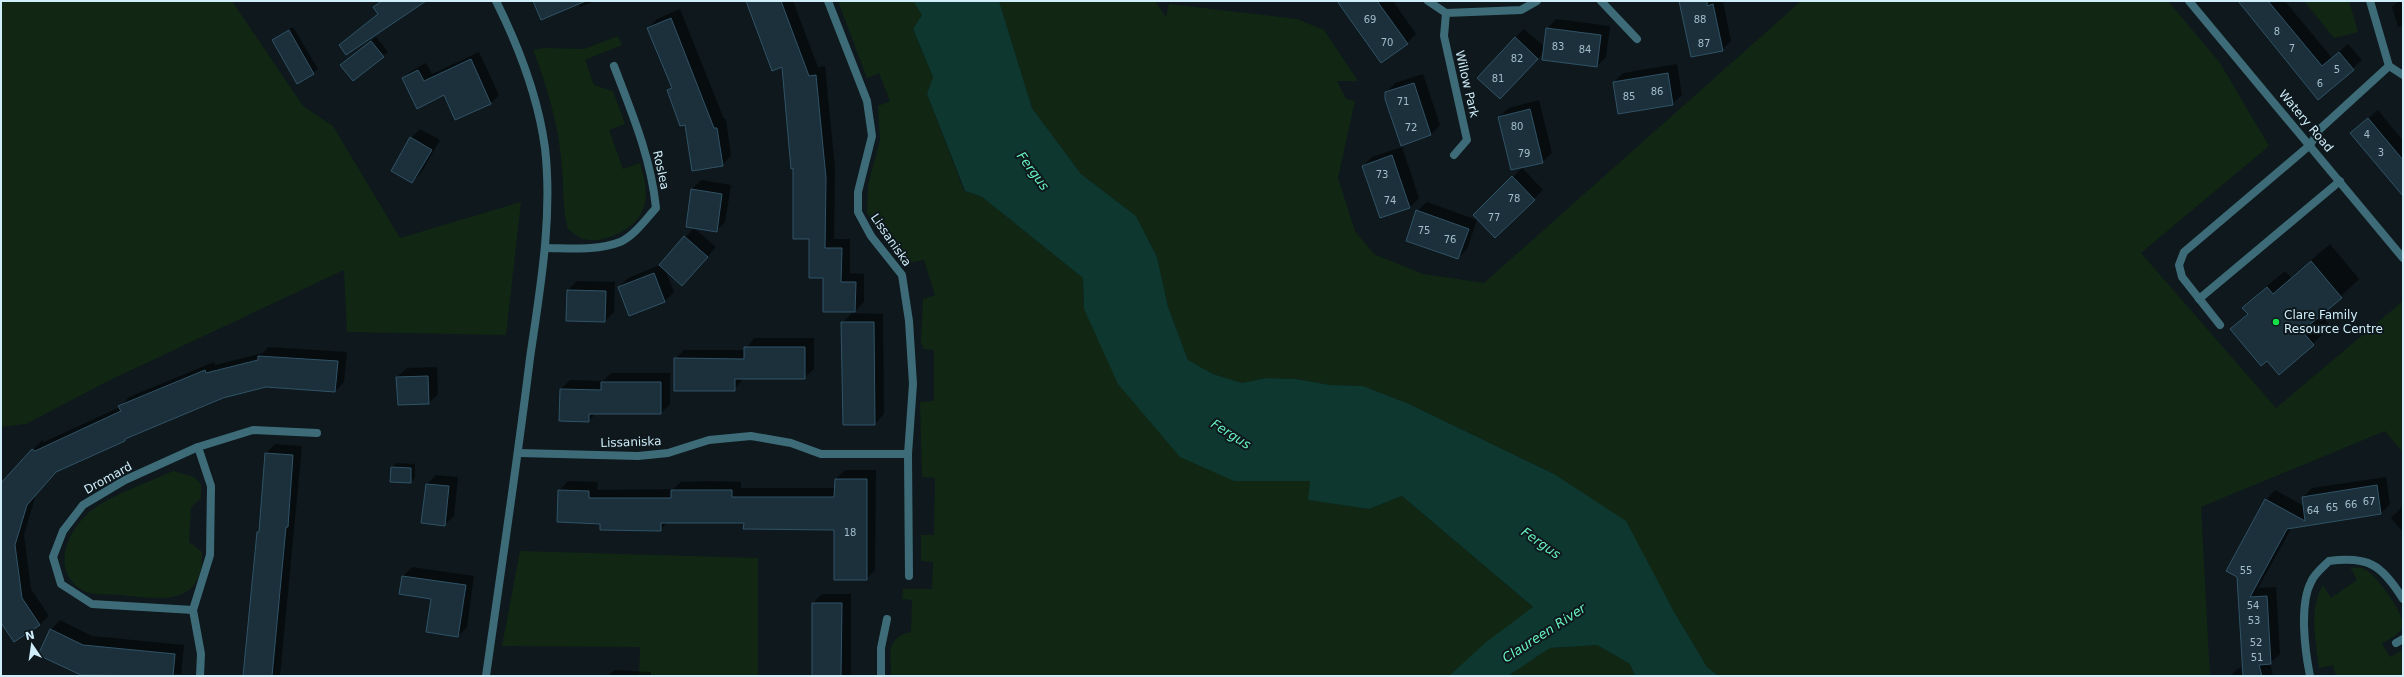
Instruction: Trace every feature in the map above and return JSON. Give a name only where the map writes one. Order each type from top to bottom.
[{"type":"street","points":[[486,676],[519,453],[545,248],[545,148],[530,80],[513,35],[496,1]]},
{"type":"street","name":"Lissaniska","points":[[828,1],[867,101],[872,136],[858,192],[858,212],[871,236],[902,275],[909,321],[913,384],[908,454],[909,576]]},
{"type":"street","points":[[1428,1],[1446,13],[1521,10],[1537,1]]},
{"type":"street","points":[[1601,1],[1637,39]]},
{"type":"street","name":"Watery Road","points":[[2189,1],[2403,258]]},
{"type":"street","points":[[2370,1],[2389,66],[2403,75]]},
{"type":"street","name":"Willow Park","points":[[1446,13],[1444,36],[1467,140],[1454,155]]},
{"type":"street","name":"Roslea","points":[[545,248],[589,248],[620,242],[642,225],[656,208],[654,182],[644,146],[614,66]]},
{"type":"street","points":[[2220,325],[2182,277],[2179,265],[2184,252],[2310,145],[2320,129],[2389,66]]},
{"type":"street","points":[[2199,299],[2340,181]]},
{"type":"street","name":"Dromard","points":[[194,610],[92,604],[61,584],[53,557],[63,531],[83,505],[124,480],[198,447],[253,430],[317,433]]},
{"type":"street","name":"Lissaniska","points":[[519,453],[638,456],[668,453],[709,440],[750,436],[791,442],[821,454],[908,454]]},
{"type":"street","points":[[198,447],[211,486],[210,555],[194,610],[202,654],[200,676]]},
{"type":"street","points":[[2310,676],[2307,660],[2304,611],[2311,582],[2329,561],[2352,558],[2369,562],[2386,575],[2403,599]]},
{"type":"street","points":[[881,676],[881,648],[887,619]]},
{"type":"shaded area","points":[[1,1],[232,1],[303,106],[333,126],[400,238],[521,202],[506,335],[347,332],[344,270],[108,381],[26,424],[1,427]]},
{"type":"shaded area","points":[[838,1],[913,1],[922,15],[913,30],[933,77],[927,94],[964,191],[982,197],[1083,278],[1084,309],[1234,481],[1310,481],[1309,500],[1369,509],[1402,496],[1534,608],[1449,676],[891,676],[890,654],[893,643],[897,638],[911,632],[912,600],[902,599],[903,589],[932,589],[933,562],[921,561],[921,535],[934,535],[935,478],[922,477],[920,402],[934,401],[934,350],[924,349],[921,343],[923,299],[935,295],[924,260],[909,263],[874,226],[867,213],[868,185],[880,140],[878,106],[890,101],[879,73],[867,78]]},
{"type":"shaded area","points":[[999,1],[1155,1],[1166,17],[1169,4],[1297,19],[1324,30],[1358,81],[1337,81],[1346,99],[1355,101],[1338,178],[1355,231],[1374,254],[1423,274],[1484,283],[1801,1],[2168,1],[2220,63],[2269,146],[2141,253],[2276,408],[2403,301],[2403,453],[2385,431],[2201,507],[2210,676],[1719,676],[1707,667],[1673,610],[1554,474],[1407,403],[1363,386],[1330,385],[1296,379],[1266,378],[1242,383],[1213,374],[1188,360],[1168,307],[1157,257],[1136,216],[1081,174],[1032,108]]},
{"type":"shaded area","points":[[2304,1],[2349,1],[2358,32],[2334,38]]},
{"type":"shaded area","points":[[618,36],[622,45],[585,60],[594,85],[613,91],[625,124],[609,130],[623,169],[640,163],[646,187],[646,200],[638,219],[625,230],[600,239],[583,239],[568,229],[564,206],[561,153],[548,93],[533,50],[545,48],[584,49]]},
{"type":"shaded area","points":[[173,471],[194,477],[201,484],[201,498],[191,507],[189,542],[202,552],[201,570],[196,583],[187,591],[176,596],[150,598],[92,594],[84,591],[73,582],[66,572],[64,560],[66,548],[71,536],[86,515],[113,497]]},
{"type":"shaded area","points":[[520,551],[758,558],[758,676],[639,676],[640,647],[502,646]]},
{"type":"shaded area","points":[[2350,567],[2362,568],[2368,571],[2388,594],[2399,612],[2402,620],[2402,629],[2382,644],[2390,657],[2403,650],[2403,676],[2336,676],[2333,665],[2319,668],[2314,625],[2314,615],[2318,595],[2323,585],[2331,598],[2357,580]]},
{"type":"shaded area","points":[[1597,645],[1630,664],[1635,676],[1508,676],[1550,648]]},
{"type":"water","points":[[913,1],[999,1],[1032,108],[1081,174],[1136,216],[1157,257],[1168,307],[1188,360],[1213,374],[1242,383],[1266,378],[1296,379],[1330,385],[1363,386],[1407,403],[1554,474],[1626,521],[1673,610],[1707,667],[1719,676],[1635,676],[1630,664],[1597,645],[1550,648],[1508,676],[1449,676],[1485,643],[1533,607],[1402,496],[1369,509],[1308,500],[1310,481],[1234,481],[1180,457],[1118,384],[1084,309],[1083,278],[982,197],[965,191],[927,94],[933,77],[913,29],[922,15]]},
{"type":"building","points":[[382,1],[426,1],[346,55],[339,45],[378,14],[373,7]]},
{"type":"building","points":[[533,1],[586,1],[541,20]]},
{"type":"building","points":[[746,1],[781,1],[809,76],[816,75],[826,178],[825,248],[842,248],[841,282],[856,282],[855,312],[823,312],[823,278],[809,278],[809,239],[793,239],[793,168],[791,169],[782,67],[772,71]]},
{"type":"building","points":[[1337,1],[1377,1],[1408,44],[1381,63]]},
{"type":"building","points":[[1679,1],[1707,1],[1707,6],[1713,4],[1723,51],[1691,57]]},
{"type":"building","points":[[2238,1],[2268,1],[2322,66],[2339,52],[2354,70],[2318,100]]},
{"type":"building","points":[[671,18],[714,128],[717,128],[723,166],[692,171],[685,125],[680,126],[667,90],[672,88],[647,28]]},
{"type":"building","points":[[1546,28],[1601,35],[1597,67],[1542,60]]},
{"type":"building","points":[[289,30],[314,74],[297,84],[272,40]]},
{"type":"building","points":[[1515,37],[1538,59],[1500,99],[1477,78]]},
{"type":"building","points":[[371,41],[384,57],[353,81],[340,65]]},
{"type":"building","points":[[471,59],[491,104],[455,120],[444,95],[417,109],[402,78],[418,70],[424,81]]},
{"type":"building","points":[[1668,73],[1673,105],[1618,114],[1613,82]]},
{"type":"building","points":[[1414,83],[1431,135],[1401,146],[1385,99],[1385,92]]},
{"type":"building","points":[[1530,109],[1543,163],[1511,170],[1498,117]]},
{"type":"building","points":[[2368,118],[2403,160],[2403,196],[2350,133]]},
{"type":"building","points":[[410,137],[432,150],[412,183],[391,171]]},
{"type":"building","points":[[1392,155],[1410,208],[1380,218],[1362,166]]},
{"type":"building","points":[[1512,176],[1535,200],[1495,238],[1473,215]]},
{"type":"building","points":[[691,189],[722,194],[717,232],[686,227]]},
{"type":"building","points":[[1416,210],[1469,229],[1458,259],[1406,241]]},
{"type":"building","points":[[684,236],[708,257],[682,286],[659,265]]},
{"type":"building","name":"Clare Family Resource Centre","points":[[2311,261],[2342,298],[2302,331],[2314,345],[2279,375],[2267,361],[2261,366],[2230,329],[2248,314],[2242,308],[2267,287],[2273,294]]},
{"type":"building","points":[[654,273],[665,302],[629,316],[618,287]]},
{"type":"building","points":[[567,290],[606,291],[605,322],[566,321]]},
{"type":"building","points":[[841,322],[874,322],[875,425],[843,425]]},
{"type":"building","points":[[744,347],[805,347],[805,379],[735,379],[735,391],[674,391],[674,358],[744,359]]},
{"type":"building","points":[[258,356],[338,361],[335,392],[266,387],[223,398],[125,439],[125,441],[56,472],[27,505],[15,545],[22,598],[40,625],[14,642],[1,623],[1,483],[32,449],[35,451],[121,411],[118,406],[205,370],[206,373],[258,360]]},
{"type":"building","points":[[428,376],[429,404],[398,405],[396,377]]},
{"type":"building","points":[[601,382],[661,382],[661,414],[589,414],[589,422],[559,421],[560,389],[601,390]]},
{"type":"building","points":[[265,453],[293,455],[288,527],[286,527],[272,676],[243,676],[257,532],[259,532]]},
{"type":"building","points":[[391,467],[411,468],[411,483],[390,482]]},
{"type":"building","points":[[835,479],[867,479],[867,580],[834,580],[834,530],[743,529],[744,523],[661,523],[661,531],[600,530],[600,524],[557,522],[558,490],[589,491],[589,498],[671,498],[671,490],[732,490],[732,497],[834,497]]},
{"type":"building","points":[[426,484],[449,486],[445,526],[421,523]]},
{"type":"building","points":[[2377,485],[2381,514],[2287,529],[2250,597],[2267,596],[2271,664],[2259,665],[2262,676],[2243,676],[2237,577],[2226,571],[2265,499],[2305,521],[2302,497]]},
{"type":"building","points":[[402,576],[466,585],[458,637],[426,632],[431,599],[399,594]]},
{"type":"building","points":[[812,603],[842,603],[841,676],[812,676]]},
{"type":"building","points":[[50,629],[83,645],[175,654],[173,676],[81,675],[38,655]]},
{"type":"place","name":"Clare Family Resource Centre","points":[[2276,322]]},
{"type":"water label","name":"Fergus","points":[[1033,171]]},
{"type":"water label","name":"Fergus","points":[[1231,434]]},
{"type":"water label","name":"Fergus","points":[[1541,543]]},
{"type":"water label","name":"Claureen River","points":[[1544,633]]}]
